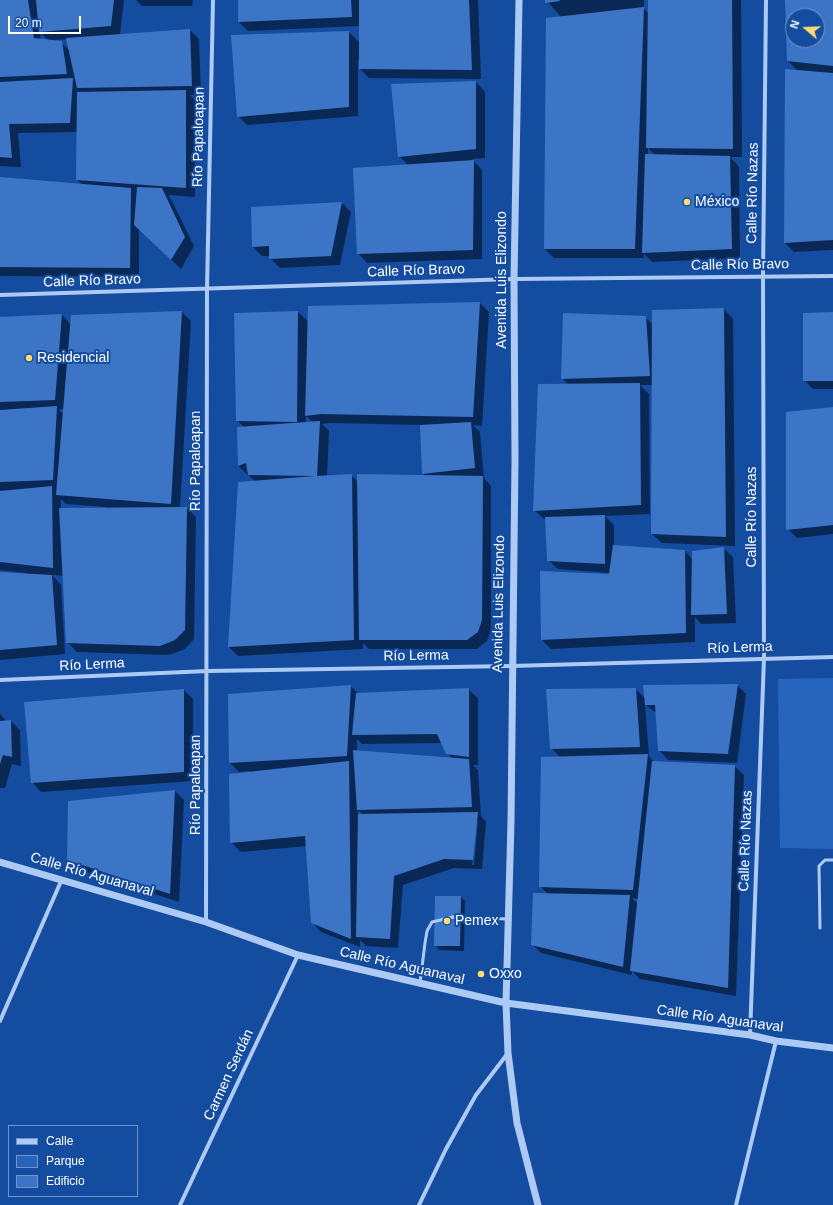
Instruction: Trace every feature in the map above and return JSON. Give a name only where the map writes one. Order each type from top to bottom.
[{"type":"street","name":"Río Papaloapan","points":[[206,922],[208,670],[207,289],[213,0]]},
{"type":"street","name":"Avenida Luis Elizondo","points":[[519,0],[514,279],[511,822],[507,919],[506,1003],[508,1053],[517,1123],[538,1205]]},
{"type":"street","name":"Calle Río Nazas","points":[[750,1035],[764,658],[762,276],[766,0]]},
{"type":"street","name":"Calle Río Bravo","points":[[0,295],[514,279],[833,276]]},
{"type":"street","name":"Río Lerma","points":[[0,680],[208,670],[511,666],[833,657]]},
{"type":"street","name":"Calle Río Aguanaval","points":[[0,862],[62,878],[206,922],[298,955],[506,1003],[750,1035],[776,1041],[833,1048]]},
{"type":"street","points":[[0,1020],[62,878]]},
{"type":"street","name":"Carmen Serdán","points":[[180,1205],[298,955]]},
{"type":"street","points":[[736,1205],[776,1041]]},
{"type":"street","points":[[419,1205],[446,1149],[476,1095],[508,1053]]},
{"type":"lane","points":[[820,928],[819,866],[825,860],[833,860]]},
{"type":"lane","points":[[420,983],[426,937],[432,922],[453,917],[507,919]]},
{"type":"green space","points":[[833,678],[833,849],[780,848],[778,679]]},
{"type":"building","points":[[0,0],[28,0],[34,38],[62,41],[67,74],[0,77]]},
{"type":"building","points":[[36,0],[114,0],[111,26],[39,32]]},
{"type":"building","points":[[238,0],[351,0],[352,17],[238,22]]},
{"type":"building","points":[[359,0],[469,0],[472,70],[359,69]]},
{"type":"building","points":[[545,0],[559,0],[560,1],[545,3]]},
{"type":"building","points":[[648,0],[732,0],[733,149],[646,148]]},
{"type":"building","points":[[785,0],[833,0],[833,66],[787,61],[787,48],[825,48],[825,8],[785,8]]},
{"type":"building","points":[[644,7],[635,249],[544,249],[546,18]]},
{"type":"building","points":[[190,29],[192,86],[77,88],[66,38]]},
{"type":"building","points":[[349,31],[349,107],[237,117],[231,35]]},
{"type":"building","points":[[785,69],[833,73],[833,240],[784,243]]},
{"type":"building","points":[[73,78],[70,123],[9,124],[12,158],[0,157],[0,82]]},
{"type":"building","points":[[476,81],[476,149],[398,157],[391,84]]},
{"type":"building","points":[[186,90],[186,188],[76,180],[77,92]]},
{"type":"building","name":"México","points":[[645,154],[730,156],[732,249],[642,253]]},
{"type":"building","points":[[474,160],[473,250],[357,254],[353,168]]},
{"type":"building","points":[[0,177],[131,188],[130,268],[0,267]]},
{"type":"building","points":[[137,187],[162,188],[185,237],[171,260],[134,225]]},
{"type":"building","points":[[342,202],[331,256],[269,259],[269,246],[252,247],[251,207]]},
{"type":"building","points":[[480,302],[473,417],[321,414],[305,416],[308,306]]},
{"type":"building","points":[[724,308],[726,537],[651,534],[652,310]]},
{"type":"building","points":[[182,311],[171,504],[56,495],[71,315]]},
{"type":"building","points":[[298,311],[297,422],[236,421],[234,313]]},
{"type":"building","points":[[833,312],[833,381],[803,381],[803,313]]},
{"type":"building","points":[[563,313],[646,316],[650,376],[561,379]]},
{"type":"building","name":"Residencial","points":[[62,314],[55,400],[0,402],[0,317]]},
{"type":"building","points":[[640,383],[641,505],[533,511],[538,384]]},
{"type":"building","points":[[57,406],[53,480],[0,482],[0,410]]},
{"type":"building","points":[[833,407],[833,525],[786,530],[786,412]]},
{"type":"building","points":[[320,421],[317,476],[352,474],[354,640],[228,647],[238,482],[315,476],[248,475],[246,463],[238,466],[237,427]]},
{"type":"building","points":[[471,422],[475,468],[422,474],[420,425]]},
{"type":"building","points":[[357,474],[483,476],[482,620],[478,632],[467,640],[359,640]]},
{"type":"building","points":[[52,486],[53,568],[0,562],[0,491]]},
{"type":"building","points":[[187,507],[185,630],[175,640],[160,646],[66,643],[59,508]]},
{"type":"building","points":[[605,515],[605,564],[547,561],[545,517]]},
{"type":"building","points":[[613,545],[685,550],[686,633],[541,640],[540,571],[609,574]]},
{"type":"building","points":[[724,547],[727,614],[691,615],[692,551]]},
{"type":"building","points":[[0,572],[52,575],[57,645],[0,650]]},
{"type":"building","points":[[738,684],[728,754],[658,751],[655,705],[645,705],[643,685]]},
{"type":"building","points":[[351,685],[347,756],[229,763],[228,694]]},
{"type":"building","points":[[469,688],[469,757],[446,754],[437,734],[352,735],[356,693]]},
{"type":"building","points":[[636,688],[640,747],[550,749],[546,689]]},
{"type":"building","points":[[184,689],[184,772],[31,783],[24,702]]},
{"type":"building","points":[[11,720],[12,757],[3,755],[0,764],[0,721]]},
{"type":"building","points":[[353,750],[469,759],[472,807],[357,810]]},
{"type":"building","points":[[648,754],[633,890],[539,887],[541,757]]},
{"type":"building","points":[[349,761],[351,939],[311,923],[305,836],[230,843],[229,774]]},
{"type":"building","points":[[652,761],[735,765],[728,988],[630,971]]},
{"type":"building","points":[[175,790],[170,894],[67,860],[68,801]]},
{"type":"building","points":[[478,812],[473,860],[444,859],[394,876],[390,939],[356,937],[358,814]]},
{"type":"building","points":[[533,893],[630,895],[623,967],[531,945]]},
{"type":"building","name":"Pemex","points":[[435,896],[461,896],[460,946],[434,946]]},
{"type":"place","name":"México","points":[[687,202]]},
{"type":"place","name":"Residencial","points":[[29,358]]},
{"type":"place","name":"Pemex","points":[[447,921]]},
{"type":"place","name":"Oxxo","points":[[481,974]]}]
